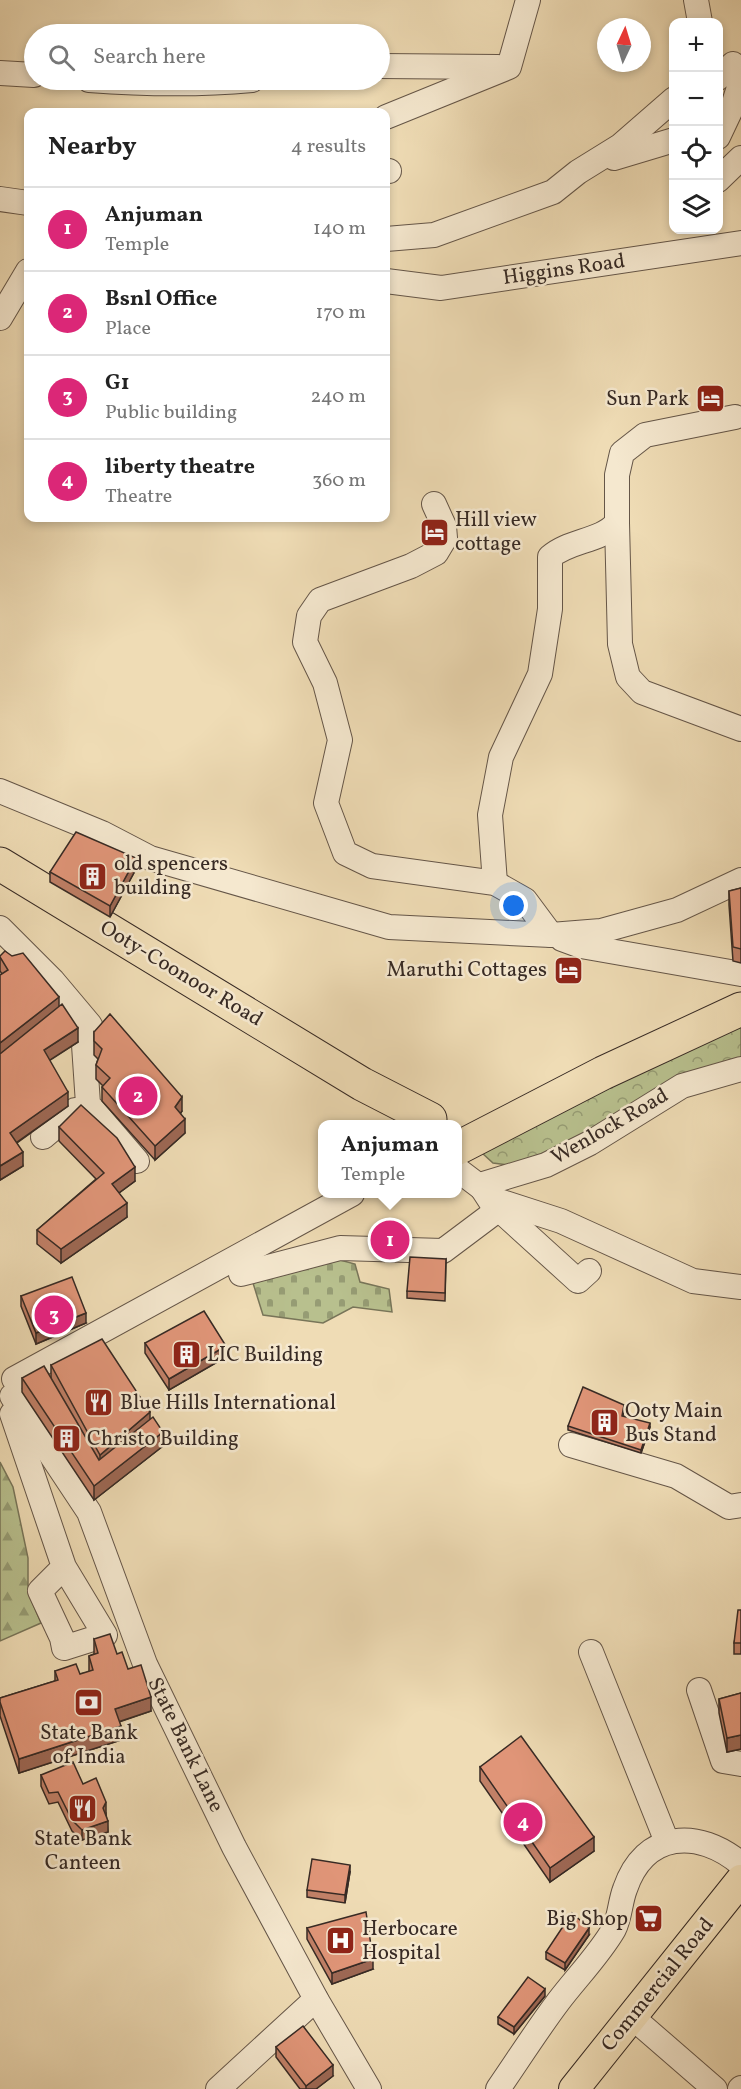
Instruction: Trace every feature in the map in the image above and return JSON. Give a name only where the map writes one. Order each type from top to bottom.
[{"type":"highway","name":"Ooty-Coonoor Road","points":[[0,864],[362,1084],[435,1120]]},
{"type":"highway","points":[[462,1146],[603,1073],[741,1009]]},
{"type":"highway","name":"Ooty-Coonoor Road","points":[[362,1084],[391,1120]]},
{"type":"highway","points":[[462,1122],[515,1118]]},
{"type":"main road","name":"Commercial Road","points":[[574,2089],[741,1880]]},
{"type":"street","points":[[509,67],[528,0]]},
{"type":"street","points":[[696,0],[699,18]]},
{"type":"street","points":[[723,73],[733,64],[740,84],[723,125]]},
{"type":"street","points":[[390,66],[509,67]]},
{"type":"street","points":[[390,115],[509,67]]},
{"type":"street","points":[[0,73],[24,74]]},
{"type":"street","points":[[390,239],[434,235],[553,192],[578,172],[620,146],[669,103]]},
{"type":"street","points":[[578,172],[633,150],[669,141]]},
{"type":"street","points":[[723,175],[741,158]]},
{"type":"street","points":[[0,190],[24,187]]},
{"type":"street","points":[[0,199],[24,202]]},
{"type":"street","name":"Higgins Road","points":[[390,282],[441,288],[741,243]]},
{"type":"street","points":[[0,318],[24,278]]},
{"type":"street","points":[[735,417],[645,435],[622,453],[617,475],[617,523],[620,644],[628,677],[642,692],[741,729]]},
{"type":"street","points":[[434,504],[444,526],[445,538],[436,553],[411,566],[320,600],[309,616],[305,642],[325,683],[340,740],[326,803],[345,853],[372,866],[495,883],[525,900],[551,935],[581,946],[741,974]]},
{"type":"street","points":[[495,883],[490,815],[501,757],[540,674],[550,609],[550,557],[562,546],[610,531],[617,523]]},
{"type":"street","points":[[0,791],[102,833],[150,858],[389,927],[551,935],[601,931],[677,910],[741,880]]},
{"type":"street","points":[[0,928],[53,981],[90,1025],[84,1045],[88,1104],[137,1161]]},
{"type":"street","name":"Wenlock Road","points":[[480,1185],[546,1165],[590,1143],[682,1086],[741,1069]]},
{"type":"street","points":[[44,1137],[75,1110]]},
{"type":"street","points":[[462,1173],[499,1201],[561,1221],[693,1281],[741,1287]]},
{"type":"street","points":[[480,1185],[499,1209],[578,1281],[589,1271]]},
{"type":"street","points":[[63,1567],[7,1392],[345,1198]]},
{"type":"street","points":[[241,1274],[340,1248],[442,1251],[499,1209]]},
{"type":"street","name":"State Bank Lane","points":[[7,1392],[89,1512],[145,1664],[234,1847],[316,1999],[369,2089]]},
{"type":"street","points":[[571,1445],[676,1476],[729,1507],[741,1505]]},
{"type":"street","points":[[591,1653],[667,1842]]},
{"type":"street","points":[[699,1690],[723,1761],[741,1764]]},
{"type":"street","points":[[498,2089],[556,2005],[615,1928],[625,1888],[638,1861],[667,1842],[687,1839],[712,1844],[741,1864]]},
{"type":"street","points":[[218,2089],[316,1999]]},
{"type":"street","points":[[632,2017],[715,2089]]},
{"type":"green space","points":[[741,1021],[741,1064],[516,1166],[493,1163],[482,1153]]},
{"type":"green space","points":[[340,1260],[355,1264],[360,1282],[389,1289],[392,1312],[353,1307],[323,1323],[263,1315],[253,1283]]},
{"type":"green space","points":[[0,1462],[13,1487],[28,1558],[28,1592],[41,1623],[0,1641]]},
{"type":"building","name":"old spencers building","points":[[76,832],[136,858],[110,906],[50,872]]},
{"type":"building","points":[[741,888],[741,949],[733,947],[729,891]]},
{"type":"building","points":[[5,951],[12,956],[23,953],[59,997],[0,1043],[0,975],[8,970],[0,956]]},
{"type":"building","points":[[62,1004],[78,1028],[44,1050],[68,1092],[10,1133],[23,1152],[0,1166],[0,1054]]},
{"type":"building","points":[[110,1014],[182,1097],[175,1107],[185,1119],[155,1146],[102,1087],[110,1078],[96,1065],[102,1049],[94,1041],[94,1032]]},
{"type":"building","points":[[81,1105],[117,1138],[135,1167],[112,1184],[127,1203],[61,1249],[37,1230],[104,1173],[59,1127]]},
{"type":"building","points":[[410,1257],[446,1259],[445,1293],[407,1291]]},
{"type":"building","points":[[72,1277],[86,1313],[36,1333],[21,1296]]},
{"type":"building","name":"LIC Building","points":[[204,1311],[226,1346],[169,1379],[145,1343]]},
{"type":"building","name":"Blue Hills International","points":[[102,1339],[150,1412],[100,1455],[51,1365]]},
{"type":"building","points":[[44,1366],[99,1460],[153,1417],[163,1432],[94,1486],[22,1378]]},
{"type":"building","name":"Ooty Main Bus Stand","points":[[583,1387],[624,1405],[622,1416],[650,1423],[641,1450],[568,1426]]},
{"type":"building","points":[[738,1610],[741,1610],[741,1643],[734,1643]]},
{"type":"building","name":"State Bank of India","points":[[110,1634],[117,1654],[122,1652],[128,1669],[141,1665],[151,1697],[115,1709],[121,1726],[19,1759],[0,1698],[58,1680],[55,1671],[76,1664],[80,1674],[93,1670],[89,1656],[98,1653],[94,1639]]},
{"type":"building","points":[[741,1693],[741,1735],[727,1738],[719,1699]]},
{"type":"building","points":[[521,1736],[594,1837],[550,1868],[480,1767]]},
{"type":"building","name":"State Bank Canteen","points":[[73,1762],[83,1784],[96,1778],[106,1802],[103,1808],[108,1821],[82,1830],[72,1820],[58,1792],[49,1793],[41,1775]]},
{"type":"building","points":[[312,1859],[350,1865],[345,1895],[307,1890]]},
{"type":"building","points":[[366,1912],[373,1959],[332,1973],[307,1928]]},
{"type":"building","points":[[572,1913],[589,1928],[565,1963],[546,1952]]},
{"type":"building","points":[[528,1977],[545,1989],[514,2027],[498,2017]]},
{"type":"building","points":[[303,2026],[333,2065],[306,2086],[276,2047]]},
{"type":"place","name":"Sun Park","points":[[710,399]]},
{"type":"place","name":"Hill view cottage","points":[[434,532]]},
{"type":"place","name":"old spencers building","points":[[93,876]]},
{"type":"place","name":"Maruthi Cottages","points":[[568,970]]},
{"type":"place","name":"Bsnl Office","points":[[138,1096]]},
{"type":"place","name":"Anjuman","points":[[390,1240]]},
{"type":"place","name":"G1","points":[[54,1315]]},
{"type":"place","name":"LIC Building","points":[[186,1355]]},
{"type":"place","name":"Blue Hills International","points":[[99,1403]]},
{"type":"place","name":"Ooty Main Bus Stand","points":[[604,1423]]},
{"type":"place","name":"Christo Building","points":[[66,1439]]},
{"type":"place","name":"State Bank of India","points":[[89,1702]]},
{"type":"place","name":"State Bank Canteen","points":[[83,1808]]},
{"type":"place","name":"liberty theatre","points":[[523,1822]]},
{"type":"place","name":"Big Shop","points":[[649,1919]]},
{"type":"place","name":"Herbocare Hospital","points":[[341,1941]]}]
